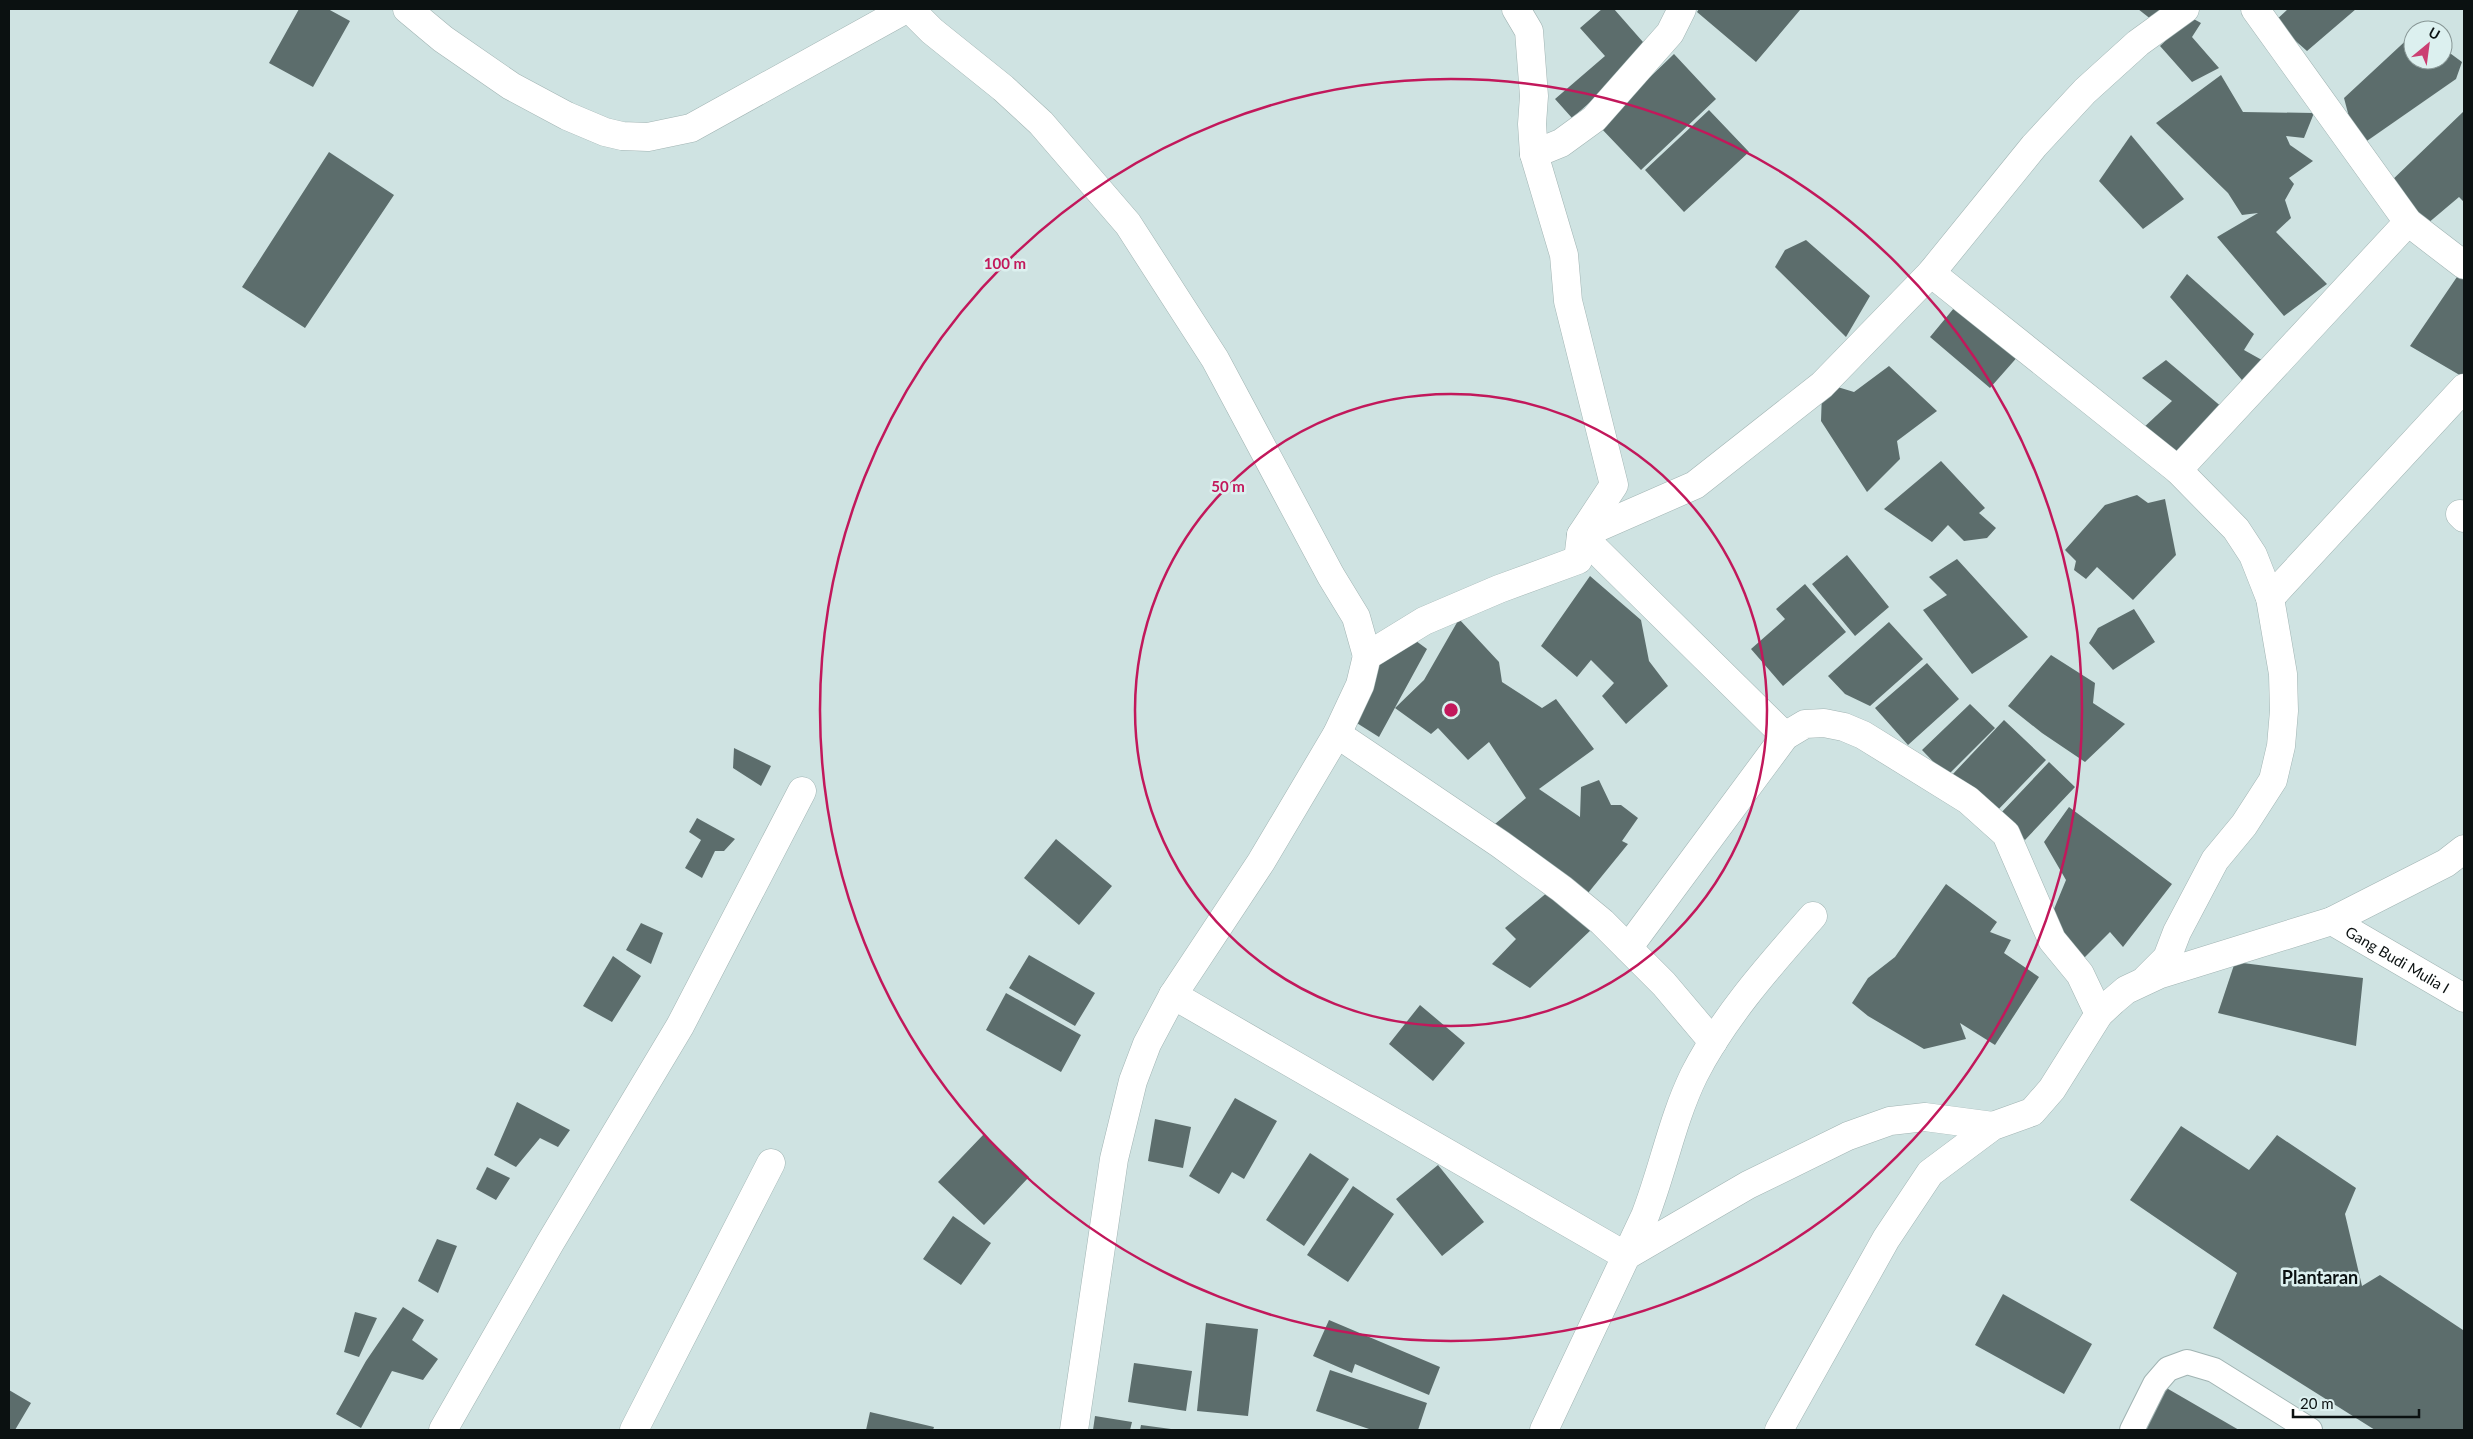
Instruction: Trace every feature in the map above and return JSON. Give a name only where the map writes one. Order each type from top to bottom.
[{"type":"street","points":[[407,9],[443,39],[511,86],[567,116],[605,132],[622,136],[648,136],[691,128],[906,9]]},
{"type":"street","points":[[910,9],[932,31],[1003,88],[1041,123],[1128,224],[1215,358],[1331,576],[1356,617],[1368,656],[1360,686],[1337,734],[1261,862],[1173,995],[1147,1044],[1132,1081],[1114,1159],[1074,1430]]},
{"type":"street","points":[[1368,656],[1424,621],[1499,588],[1578,560],[1581,535],[1614,485],[1568,301],[1564,255],[1534,154],[1532,124],[1534,96],[1529,31],[1516,9]]},
{"type":"street","points":[[1534,154],[1561,143],[1594,119],[1670,34],[1682,9]]},
{"type":"street","points":[[1581,535],[1664,500],[1694,485],[1822,385],[1931,274],[2034,146],[2085,91],[2138,43],[2185,9]]},
{"type":"street","points":[[2256,9],[2408,222],[2464,265]]},
{"type":"street","points":[[2178,470],[2408,222]]},
{"type":"street","points":[[1931,274],[2178,470],[2236,529],[2253,555],[2270,598],[2283,674],[2284,711],[2281,746],[2273,780],[2244,825],[2214,860],[2177,932],[2167,958],[2143,982]]},
{"type":"street","points":[[2270,598],[2464,388]]},
{"type":"street","points":[[1581,535],[1785,736]]},
{"type":"street","points":[[1628,948],[1785,736],[1805,724],[1824,722],[1844,727],[1863,735],[1968,800],[2006,834],[2052,940],[2080,974],[2099,1014]]},
{"type":"street","points":[[1337,734],[1562,889],[1602,922],[1664,984],[1713,1042]]},
{"type":"street","points":[[443,1430],[550,1243],[680,1026],[802,791]]},
{"type":"street","points":[[1779,1430],[1886,1239],[1930,1173],[1993,1126],[2032,1112],[2052,1089],[2099,1014],[2126,990],[2143,982],[2332,921],[2458,861]]},
{"type":"street","points":[[1544,1430],[1626,1256],[1656,1187],[1678,1111],[1694,1075],[1713,1042],[1760,978],[1813,916]]},
{"type":"street","name":"Gang Budi Mulia I","points":[[2332,921],[2464,998]]},
{"type":"street","points":[[1173,995],[1626,1256]]},
{"type":"street","points":[[1626,1256],[1748,1185],[1848,1136],[1890,1121],[1925,1117],[1993,1126]]},
{"type":"street","points":[[634,1430],[771,1163]]},
{"type":"lane","points":[[2132,1430],[2155,1384],[2168,1369],[2187,1362],[2214,1370],[2310,1430]]},
{"type":"building","points":[[299,9],[328,9],[350,21],[313,87],[269,63]]},
{"type":"building","points":[[1602,9],[1614,9],[1650,50],[1572,118],[1555,99],[1605,56],[1580,28]]},
{"type":"building","points":[[1699,9],[1800,10],[1756,62],[1697,12]]},
{"type":"building","points":[[2138,9],[2166,9],[2152,20]]},
{"type":"building","points":[[2288,9],[2356,9],[2307,51],[2274,22]]},
{"type":"building","points":[[2190,17],[2201,23],[2192,37],[2219,68],[2192,82],[2160,46]]},
{"type":"building","points":[[2403,43],[2403,70],[2453,70],[2453,55],[2462,62],[2456,79],[2364,143],[2349,117],[2344,98]]},
{"type":"building","points":[[1674,54],[1716,99],[1641,170],[1599,126]]},
{"type":"building","points":[[2221,75],[2243,112],[2314,113],[2304,138],[2286,136],[2290,145],[2313,161],[2289,178],[2294,184],[2285,200],[2291,218],[2276,232],[2327,284],[2284,316],[2217,237],[2258,213],[2242,215],[2228,193],[2156,123]]},
{"type":"building","points":[[1709,110],[1749,152],[1684,212],[1645,170]]},
{"type":"building","points":[[2464,111],[2464,202],[2459,197],[2427,224],[2388,184]]},
{"type":"building","points":[[2131,135],[2184,199],[2143,229],[2099,181]]},
{"type":"building","points":[[329,152],[394,195],[305,328],[242,287]]},
{"type":"building","points":[[1806,240],[1870,296],[1846,337],[1775,267],[1785,250]]},
{"type":"building","points":[[2461,271],[2464,273],[2463,377],[2410,346]]},
{"type":"building","points":[[2187,274],[2254,334],[2244,350],[2269,364],[2248,387],[2170,297]]},
{"type":"building","points":[[1959,302],[2020,354],[1990,388],[1930,337]]},
{"type":"building","points":[[2166,360],[2223,408],[2180,458],[2141,430],[2172,401],[2142,378]]},
{"type":"building","points":[[1889,366],[1937,411],[1897,441],[1900,459],[1867,492],[1821,421],[1822,392],[1831,385],[1854,392]]},
{"type":"building","points":[[1941,461],[1985,508],[1979,513],[1996,528],[1987,538],[1964,541],[1948,525],[1932,542],[1884,509]]},
{"type":"building","points":[[2137,495],[2148,503],[2165,499],[2176,555],[2133,600],[2097,567],[2086,579],[2074,570],[2076,561],[2065,550],[2105,505]]},
{"type":"building","points":[[1847,555],[1889,607],[1855,636],[1812,584]]},
{"type":"building","points":[[1957,559],[2028,637],[1972,674],[1923,610],[1947,595],[1929,577]]},
{"type":"building","points":[[1590,576],[1641,620],[1649,661],[1668,686],[1626,724],[1602,696],[1614,683],[1591,660],[1577,677],[1541,646]]},
{"type":"building","points":[[1805,584],[1846,632],[1783,686],[1751,649],[1785,619],[1776,609]]},
{"type":"building","points":[[2134,609],[2155,642],[2113,670],[2089,643],[2098,628]]},
{"type":"building","points":[[1459,619],[1499,662],[1502,682],[1542,708],[1556,699],[1594,749],[1539,789],[1580,817],[1581,787],[1599,780],[1611,805],[1621,805],[1638,818],[1622,841],[1628,844],[1584,898],[1489,829],[1526,798],[1489,742],[1468,760],[1438,728],[1431,734],[1395,708],[1424,680]]},
{"type":"building","points":[[1889,622],[1923,659],[1870,706],[1845,694],[1828,676]]},
{"type":"building","points":[[1412,638],[1427,649],[1379,737],[1352,720],[1374,660]]},
{"type":"building","points":[[2051,655],[2095,683],[2093,703],[2125,724],[2085,762],[2042,733],[2008,706]]},
{"type":"building","points":[[1927,663],[1959,699],[1908,745],[1875,708]]},
{"type":"building","points":[[1970,704],[1995,728],[1947,776],[1922,750]]},
{"type":"building","points":[[2004,720],[2046,760],[1994,814],[1952,775]]},
{"type":"building","points":[[734,748],[771,766],[761,786],[733,768]]},
{"type":"building","points":[[2049,762],[2075,787],[2025,840],[1999,815]]},
{"type":"building","points":[[2069,807],[2172,884],[2123,947],[2110,932],[2084,958],[2047,926],[2066,880],[2044,842]]},
{"type":"building","points":[[697,818],[735,839],[724,851],[715,851],[702,878],[685,868],[701,840],[689,832]]},
{"type":"building","points":[[1056,839],[1112,886],[1079,925],[1024,878]]},
{"type":"building","points":[[1946,884],[1997,922],[1990,932],[2011,940],[2004,953],[2039,977],[1995,1045],[1960,1023],[1966,1039],[1924,1049],[1868,1016],[1852,1003],[1868,978],[1895,957]]},
{"type":"building","points":[[1549,891],[1593,928],[1530,988],[1492,964],[1516,939],[1505,928]]},
{"type":"building","points":[[641,923],[663,933],[651,964],[626,950]]},
{"type":"building","points":[[1029,955],[1095,993],[1075,1026],[1009,988]]},
{"type":"building","points":[[613,956],[641,976],[612,1022],[583,1006]]},
{"type":"building","points":[[2235,962],[2363,978],[2356,1046],[2218,1013]]},
{"type":"building","points":[[1006,993],[1081,1035],[1061,1072],[986,1030]]},
{"type":"building","points":[[1420,1005],[1465,1043],[1433,1081],[1389,1044]]},
{"type":"building","points":[[1235,1098],[1277,1121],[1244,1179],[1232,1172],[1219,1194],[1189,1176]]},
{"type":"building","points":[[517,1102],[570,1130],[558,1147],[540,1138],[516,1167],[494,1155]]},
{"type":"building","points":[[1155,1119],[1191,1127],[1183,1168],[1148,1161]]},
{"type":"building","points":[[2181,1126],[2249,1170],[2277,1135],[2356,1188],[2345,1214],[2362,1286],[2380,1275],[2463,1330],[2464,1327],[2464,1430],[2375,1430],[2213,1328],[2237,1273],[2130,1200]]},
{"type":"building","points":[[984,1134],[1029,1177],[984,1225],[938,1182]]},
{"type":"building","points":[[1310,1153],[1349,1179],[1304,1246],[1266,1220]]},
{"type":"building","points":[[1438,1165],[1484,1222],[1442,1256],[1396,1199]]},
{"type":"building","points":[[487,1167],[510,1178],[496,1200],[476,1189]]},
{"type":"building","points":[[1353,1186],[1394,1214],[1348,1282],[1307,1255]]},
{"type":"building","points":[[953,1216],[991,1243],[961,1285],[923,1259]]},
{"type":"building","points":[[437,1239],[457,1246],[438,1293],[418,1281]]},
{"type":"building","points":[[2003,1294],[2092,1344],[2064,1394],[1975,1345]]},
{"type":"building","points":[[403,1307],[424,1320],[412,1340],[438,1359],[423,1380],[392,1371],[361,1428],[336,1414],[366,1361]]},
{"type":"building","points":[[355,1312],[377,1318],[359,1357],[344,1352]]},
{"type":"building","points":[[1329,1320],[1440,1367],[1429,1395],[1355,1364],[1352,1373],[1313,1356]]},
{"type":"building","points":[[1206,1323],[1258,1329],[1248,1416],[1197,1411]]},
{"type":"building","points":[[1134,1363],[1192,1371],[1186,1411],[1128,1402]]},
{"type":"building","points":[[1330,1370],[1427,1403],[1418,1430],[1372,1430],[1316,1411]]},
{"type":"building","points":[[2163,1386],[2239,1430],[2143,1430]]},
{"type":"building","points":[[9,1390],[31,1403],[15,1430],[9,1430]]},
{"type":"building","points":[[870,1412],[934,1427],[933,1430],[866,1430]]},
{"type":"building","points":[[1095,1416],[1132,1422],[1130,1430],[1093,1430]]},
{"type":"building","points":[[1141,1425],[1171,1429],[1171,1430],[1140,1430]]},
{"type":"district","name":"Plantaran","points":[[2320,1277]]}]
